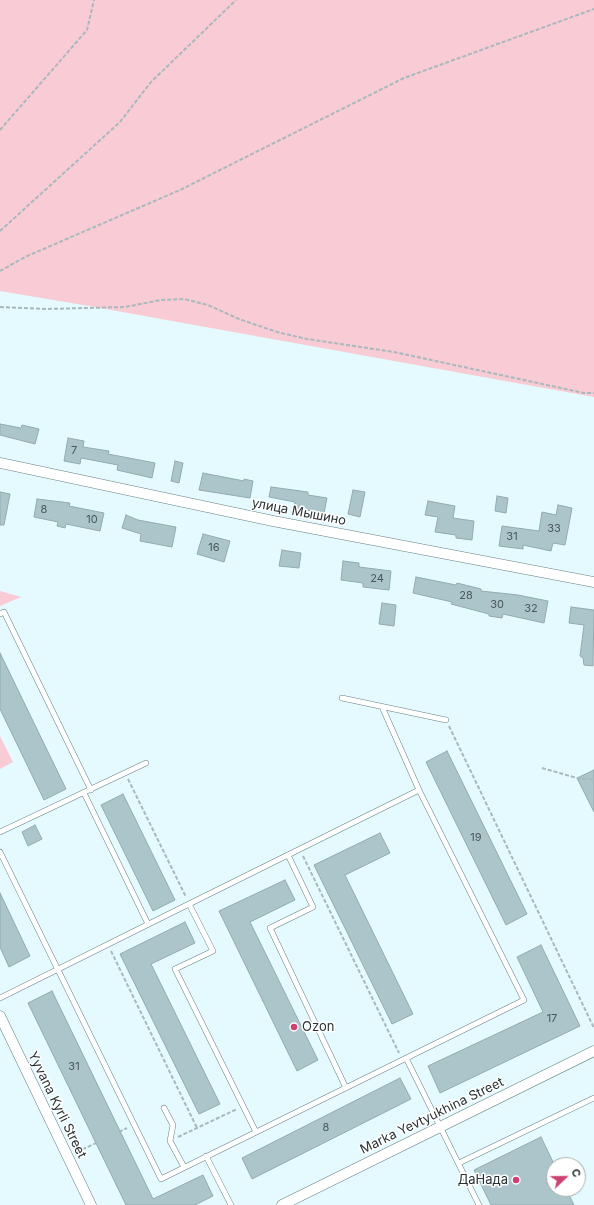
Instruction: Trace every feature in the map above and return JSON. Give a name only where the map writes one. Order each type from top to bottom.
[{"type":"street","name":"улица Мышино","points":[[0,463],[272,521],[594,582]]},
{"type":"street","name":"Yyvana Kyrli Street","points":[[0,1016],[91,1205]]},
{"type":"street","name":"Marka Yevtyukhina Street","points":[[282,1205],[594,1051]]},
{"type":"lane","points":[[0,614],[4,612],[91,790]]},
{"type":"lane","points":[[342,698],[446,720]]},
{"type":"lane","points":[[0,852],[160,1179],[524,1000],[419,790],[382,709]]},
{"type":"lane","points":[[0,832],[146,763]]},
{"type":"lane","points":[[0,998],[419,790]]},
{"type":"lane","points":[[84,793],[148,924]]},
{"type":"lane","points":[[288,855],[313,907],[270,928],[346,1088]]},
{"type":"lane","points":[[189,904],[212,950],[175,969],[256,1132]]},
{"type":"lane","points":[[404,1059],[479,1205]]},
{"type":"lane","points":[[458,1163],[594,1098]]},
{"type":"lane","points":[[164,1108],[173,1125],[170,1141],[184,1167]]},
{"type":"lane","points":[[206,1156],[231,1205]]},
{"type":"path","points":[[0,130],[87,30],[94,0]]},
{"type":"path","points":[[0,232],[120,122],[151,82],[236,0]]},
{"type":"path","points":[[0,271],[25,257],[180,190],[404,78],[594,9]]},
{"type":"path","points":[[0,307],[45,309],[125,308],[162,300],[184,299],[208,305],[264,328],[307,339],[394,352],[584,393],[594,393]]},
{"type":"path","points":[[446,720],[594,1028]]},
{"type":"path","points":[[542,768],[577,778],[594,780]]},
{"type":"path","points":[[125,773],[189,904]]},
{"type":"path","points":[[300,849],[404,1059]]},
{"type":"path","points":[[107,944],[197,1128]]},
{"type":"path","points":[[170,1141],[243,1106]]},
{"type":"path","points":[[68,1157],[96,1143]]},
{"type":"shaded area","points":[[0,0],[594,0],[594,397],[0,291]]},
{"type":"shaded area","points":[[0,591],[21,597],[0,606]]},
{"type":"shaded area","points":[[0,736],[13,762],[0,769]]},
{"type":"building","points":[[0,424],[21,428],[22,425],[39,429],[35,444],[0,435]]},
{"type":"building","points":[[68,438],[84,441],[83,447],[109,451],[108,454],[155,463],[152,478],[117,470],[118,465],[81,458],[80,464],[64,461]]},
{"type":"building","points":[[175,461],[183,463],[179,483],[171,481]]},
{"type":"building","points":[[203,473],[244,481],[244,479],[253,481],[250,498],[199,490]]},
{"type":"building","points":[[271,487],[308,492],[308,495],[327,498],[324,513],[294,508],[295,502],[269,497]]},
{"type":"building","points":[[353,490],[365,492],[360,517],[348,514]]},
{"type":"building","points":[[0,492],[10,494],[4,525],[0,525]]},
{"type":"building","points":[[497,496],[508,498],[506,513],[495,511]]},
{"type":"building","points":[[37,499],[70,503],[69,506],[104,513],[100,531],[66,524],[65,528],[57,526],[58,522],[34,517]]},
{"type":"building","points":[[428,501],[455,506],[453,518],[474,521],[472,540],[456,538],[456,535],[435,532],[438,517],[425,515]]},
{"type":"building","points":[[558,505],[572,508],[565,545],[553,543],[551,551],[523,545],[523,549],[499,546],[502,526],[539,531],[542,512],[556,515]]},
{"type":"building","points":[[126,515],[138,520],[176,527],[172,547],[140,541],[141,534],[122,528]]},
{"type":"building","points":[[203,534],[230,541],[224,562],[197,554]]},
{"type":"building","points":[[282,550],[301,553],[299,568],[279,566]]},
{"type":"building","points":[[343,561],[359,563],[359,567],[391,571],[389,590],[363,587],[363,583],[341,580]]},
{"type":"building","points":[[416,577],[456,585],[457,583],[481,589],[481,591],[518,595],[548,601],[544,623],[503,614],[502,618],[489,616],[489,614],[451,604],[452,602],[413,593]]},
{"type":"building","points":[[382,603],[396,605],[394,626],[379,624]]},
{"type":"building","points":[[571,607],[594,610],[593,666],[584,665],[583,658],[580,656],[584,625],[569,623]]},
{"type":"building","points":[[0,653],[66,789],[44,800],[0,709]]},
{"type":"building","points":[[447,751],[527,914],[506,925],[426,762]]},
{"type":"building","points":[[594,770],[594,812],[577,778]]},
{"type":"building","points":[[123,794],[175,900],[153,911],[101,805]]},
{"type":"building","points":[[35,825],[42,839],[28,846],[22,832]]},
{"type":"building","points":[[380,833],[390,853],[345,875],[413,1014],[392,1024],[314,865]]},
{"type":"building","points":[[285,880],[295,900],[250,922],[318,1060],[297,1071],[219,911]]},
{"type":"building","points":[[0,893],[30,956],[9,967],[0,947]]},
{"type":"building","points":[[185,922],[195,943],[151,964],[220,1104],[199,1114],[120,954]]},
{"type":"building","points":[[541,945],[580,1026],[440,1093],[428,1066],[543,1012],[517,957]]},
{"type":"building","points":[[52,991],[153,1199],[203,1175],[213,1196],[195,1205],[126,1205],[28,1003]]},
{"type":"building","points":[[400,1078],[411,1099],[252,1179],[242,1158]]},
{"type":"building","name":"ДаНада","points":[[541,1137],[551,1157],[546,1157],[546,1197],[570,1197],[574,1205],[491,1205],[474,1170]]},
{"type":"place","name":"Ozon","points":[[294,1027]]},
{"type":"place","name":"ДаНада","points":[[516,1180]]}]
